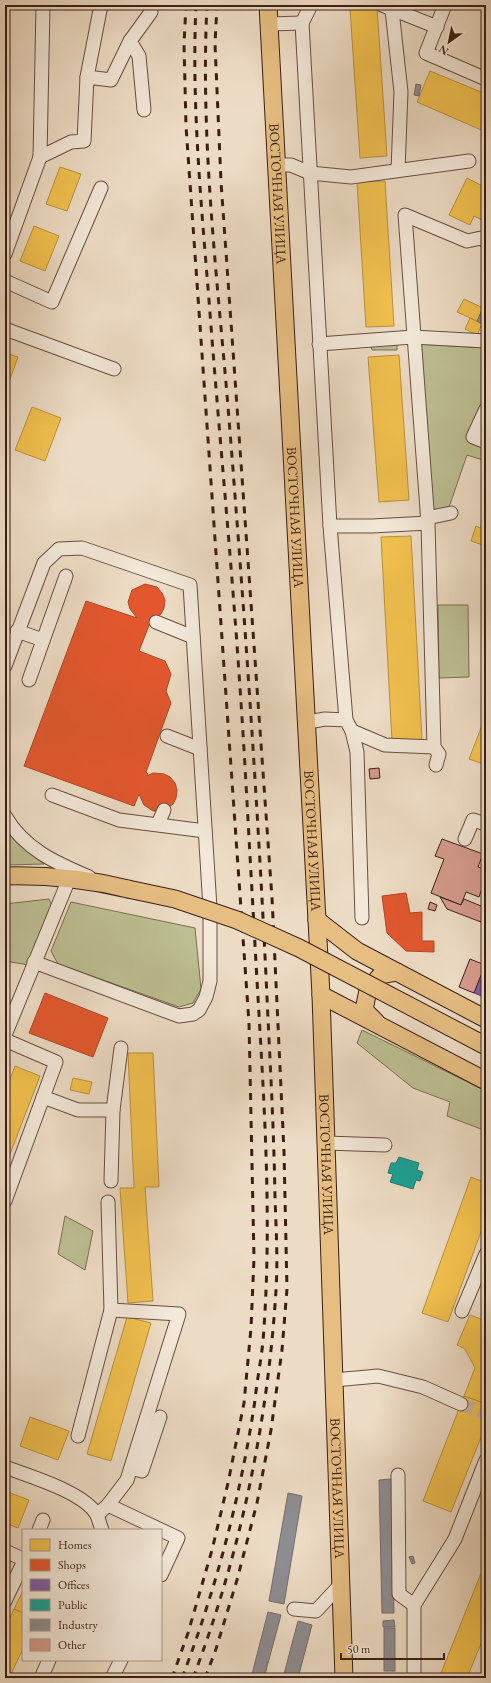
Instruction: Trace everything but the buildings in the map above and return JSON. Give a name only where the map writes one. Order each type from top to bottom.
[{"type":"main road","name":"ВОСТОЧНАЯ УЛИЦА","points":[[268,5],[308,722],[321,995],[344,1678]]},
{"type":"main road","points":[[5,876],[40,876],[100,882],[175,900],[237,920],[299,948],[486,1046]]},
{"type":"main road","points":[[317,920],[356,951],[486,1019]]},
{"type":"main road","points":[[379,1025],[364,1010],[368,990],[381,975],[397,972]]},
{"type":"main road","points":[[321,995],[486,1081]]},
{"type":"street","points":[[5,254],[40,157],[43,5]]},
{"type":"street","points":[[40,157],[70,142],[84,141],[87,77],[102,5]]},
{"type":"street","points":[[87,77],[111,80],[130,41],[151,12],[150,5]]},
{"type":"street","points":[[311,5],[302,23],[319,344],[330,526],[349,725],[357,752],[362,918]]},
{"type":"street","points":[[445,5],[426,53],[486,79]]},
{"type":"street","points":[[387,8],[437,27]]},
{"type":"street","points":[[387,8],[401,92],[398,170]]},
{"type":"street","points":[[269,24],[302,23]]},
{"type":"street","points":[[130,41],[139,56],[144,110]]},
{"type":"street","points":[[278,165],[292,165],[310,173],[351,177],[469,161]]},
{"type":"street","points":[[5,281],[52,302],[102,188]]},
{"type":"street","points":[[436,765],[439,754],[434,747],[427,520],[405,215],[467,240],[481,238],[486,241]]},
{"type":"street","points":[[5,329],[114,369]]},
{"type":"street","points":[[319,344],[413,337],[486,342]]},
{"type":"street","points":[[486,409],[473,437],[486,442]]},
{"type":"street","points":[[330,526],[372,526],[427,520],[451,513]]},
{"type":"street","points":[[5,666],[44,563],[59,549],[82,548],[190,585],[210,908],[210,981],[206,997],[199,1010],[193,1014],[179,1016],[34,962]]},
{"type":"street","points":[[29,680],[66,576]]},
{"type":"street","points":[[156,622],[193,638]]},
{"type":"street","points":[[17,631],[43,640]]},
{"type":"street","points":[[308,722],[325,719],[349,725],[385,745],[434,747]]},
{"type":"street","points":[[167,736],[200,749]]},
{"type":"street","points":[[52,795],[119,820],[158,824],[177,829],[205,831]]},
{"type":"street","points":[[158,824],[164,810]]},
{"type":"street","points":[[5,816],[12,829],[31,848],[54,862],[100,882]]},
{"type":"street","points":[[465,839],[473,820],[486,824]]},
{"type":"street","points":[[5,1035],[69,879]]},
{"type":"street","points":[[5,1040],[56,1062],[5,1201]]},
{"type":"street","points":[[111,1181],[113,1110],[120,1048]]},
{"type":"street","points":[[43,1097],[78,1110],[113,1110]]},
{"type":"street","points":[[326,1143],[385,1145]]},
{"type":"street","points":[[78,1436],[111,1310],[108,1202]]},
{"type":"street","points":[[462,1311],[486,1254]]},
{"type":"street","points":[[97,1515],[108,1505],[128,1480],[179,1314],[111,1310]]},
{"type":"street","points":[[334,1380],[378,1376],[423,1387],[461,1404]]},
{"type":"street","points":[[131,1468],[142,1471],[160,1418]]},
{"type":"street","points":[[414,1678],[414,1605],[455,1539],[486,1460]]},
{"type":"street","points":[[5,1467],[60,1489],[81,1500],[97,1515],[102,1529]]},
{"type":"street","points":[[398,1475],[399,1594],[414,1605]]},
{"type":"street","points":[[108,1505],[159,1529]]},
{"type":"street","points":[[162,1530],[178,1538],[162,1573]]},
{"type":"street","points":[[5,1551],[22,1559]]},
{"type":"street","points":[[5,1601],[22,1565]]},
{"type":"street","points":[[294,1609],[316,1611],[342,1583]]},
{"type":"street","points":[[41,1678],[49,1661]]},
{"type":"street","points":[[112,1678],[120,1661]]},
{"type":"green space","points":[[370,341],[397,341],[397,350],[372,350]]},
{"type":"green space","points":[[419,344],[486,348],[486,399],[469,439],[486,447],[486,461],[467,455],[448,510],[431,513]]},
{"type":"green space","points":[[438,605],[468,605],[469,677],[439,678]]},
{"type":"green space","points":[[5,829],[24,849],[44,864],[5,865]]},
{"type":"green space","points":[[49,899],[53,908],[29,965],[5,961],[5,904]]},
{"type":"green space","points":[[71,902],[195,928],[201,989],[193,1003],[179,1007],[58,964],[51,951]]},
{"type":"green space","points":[[362,1030],[486,1091],[486,1131],[447,1116],[450,1102],[413,1088],[357,1043]]},
{"type":"green space","points":[[65,1216],[93,1231],[85,1270],[58,1254]]},
{"type":"tunnel","points":[[461,1404],[486,1414]]},
{"type":"railway","points":[[172,1678],[188,1633],[212,1550],[228,1483],[244,1403],[251,1328],[254,1258],[249,1023],[186,126],[184,44],[186,5]]},
{"type":"railway","points":[[182,1678],[206,1610],[226,1541],[235,1506],[249,1436],[263,1341],[267,1237],[267,1185],[263,1082],[241,705],[233,586],[214,369],[196,126],[196,5]]},
{"type":"railway","points":[[193,1678],[225,1584],[249,1487],[259,1438],[266,1389],[272,1340],[277,1267],[274,1153],[256,794],[241,569],[215,264],[208,161],[205,57],[207,5]]},
{"type":"railway","points":[[205,1678],[216,1649],[237,1580],[257,1503],[271,1430],[282,1350],[287,1289],[284,1152],[272,898],[221,182],[215,44],[217,5]]}]
